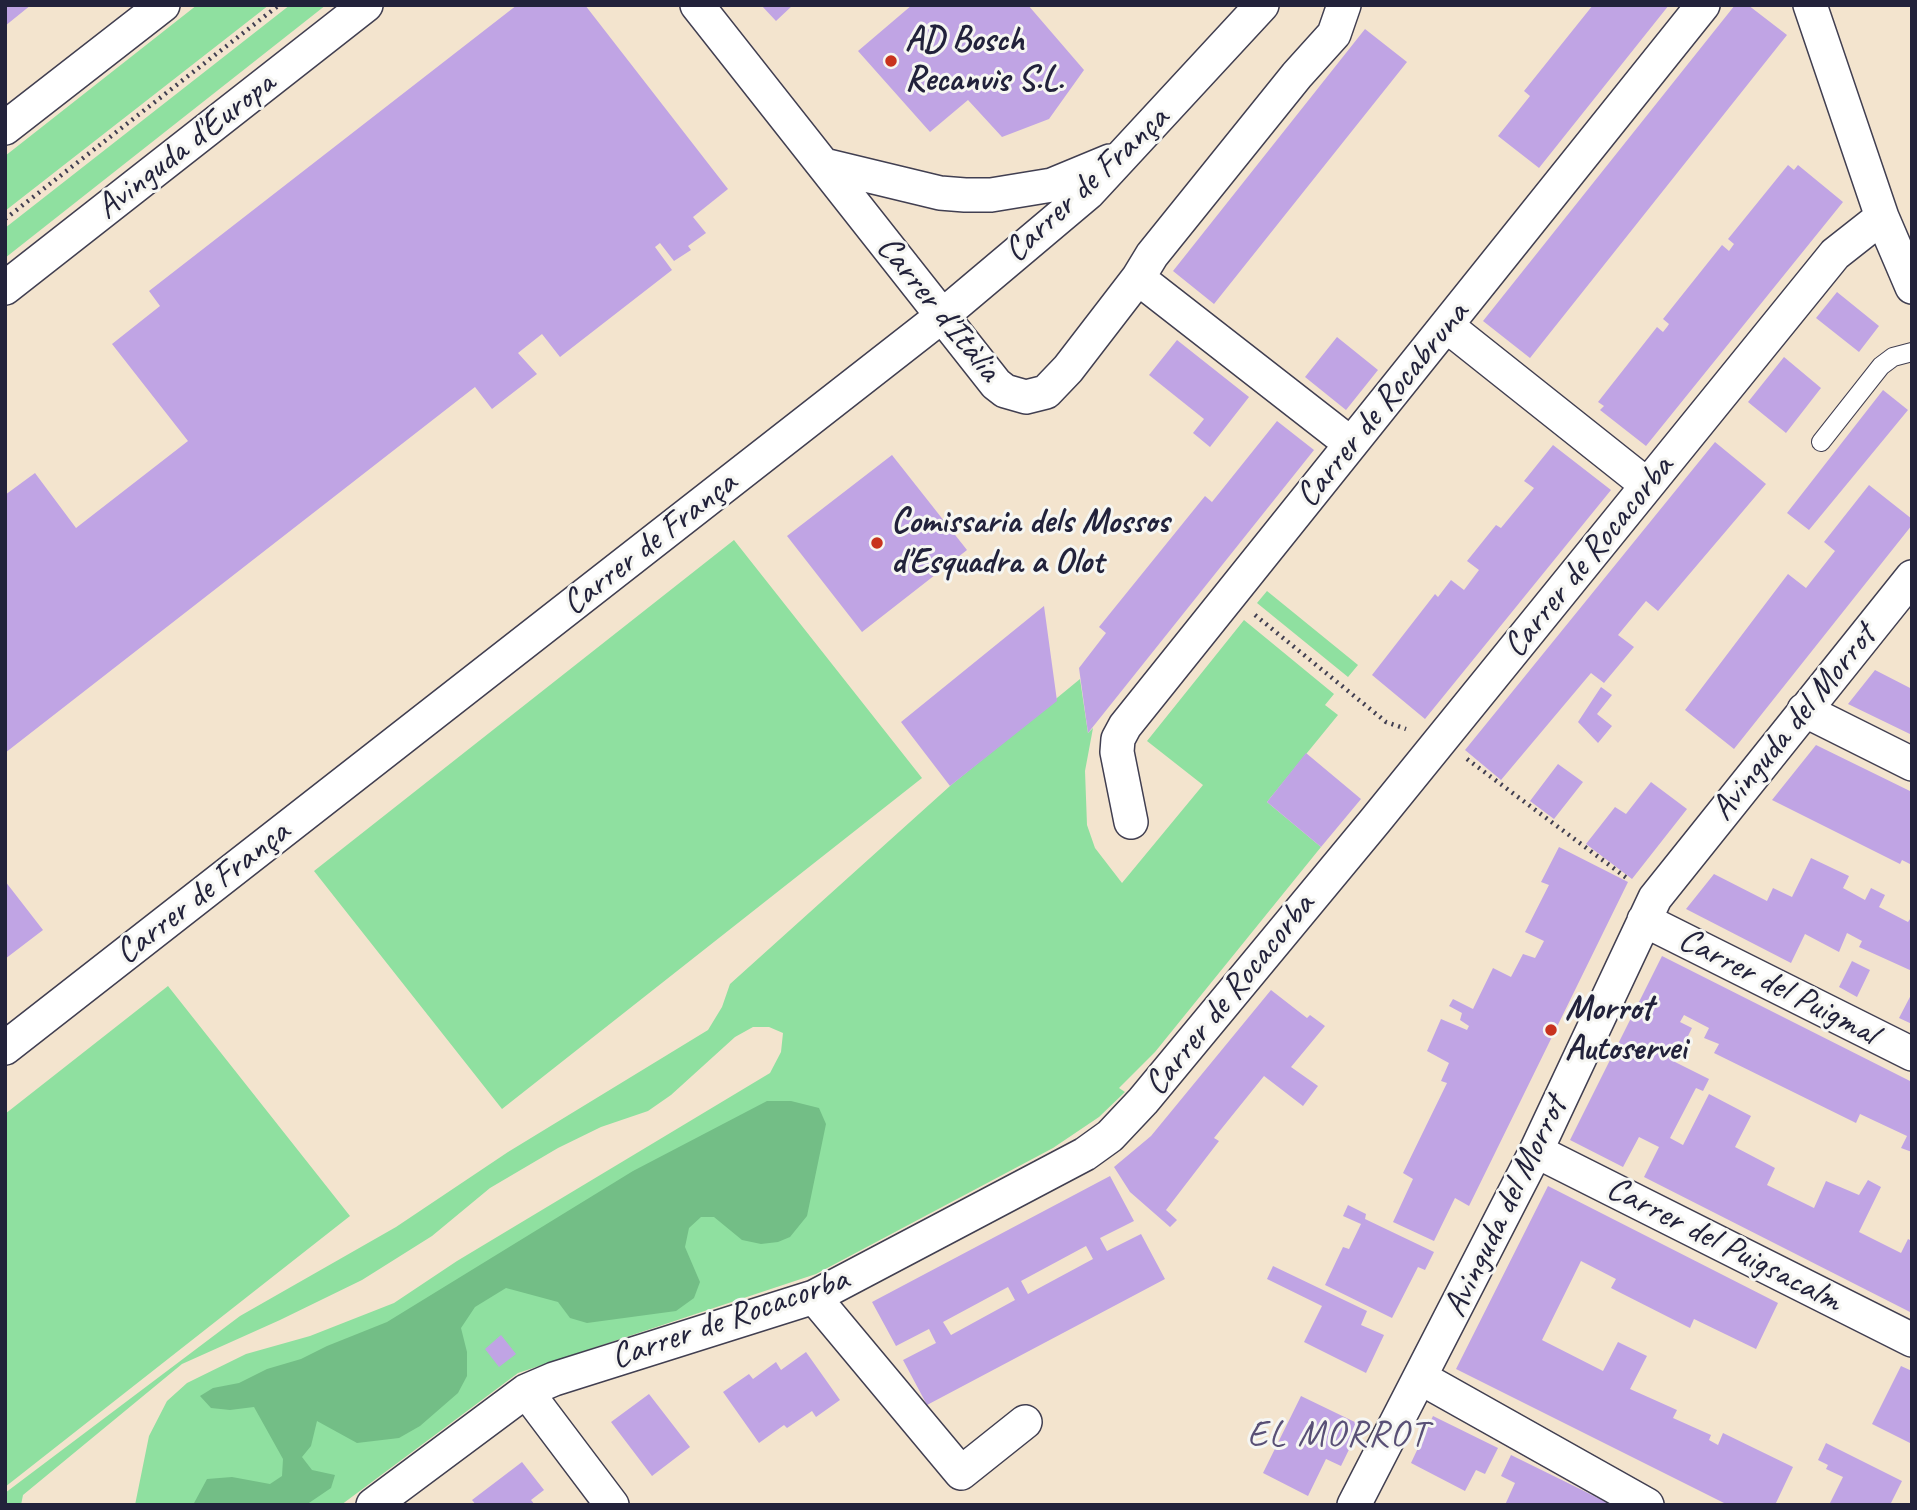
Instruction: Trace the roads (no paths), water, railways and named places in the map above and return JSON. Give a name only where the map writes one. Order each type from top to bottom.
[{"type":"street","points":[[5,128],[163,5]]},
{"type":"street","name":"Avinguda d'Europa","points":[[5,288],[366,5]]},
{"type":"street","name":"Carrer d'Itàlia","points":[[697,5],[996,384],[1015,396],[1035,395],[1054,386],[1169,234],[1334,34],[1345,5]]},
{"type":"street","name":"Carrer de França","points":[[5,1048],[942,316],[1088,193],[1130,151],[1262,5]]},
{"type":"street","name":"Carrer de Rocabruna","points":[[1131,822],[1117,752],[1118,739],[1125,726],[1703,5]]},
{"type":"street","points":[[1810,5],[1882,217],[1906,252],[1912,287]]},
{"type":"street","points":[[824,165],[940,193],[991,195],[1052,186],[1087,174],[1130,151]]},
{"type":"street","name":"Carrer de Rocacorba","points":[[373,1505],[526,1391],[554,1379],[814,1297],[1085,1154],[1110,1136],[1143,1101],[1441,739],[1835,254],[1882,217]]},
{"type":"street","points":[[1138,278],[1351,444]]},
{"type":"street","points":[[1447,326],[1647,485]]},
{"type":"street","name":"Avinguda del Morrot","points":[[1354,1505],[1536,1151],[1650,909],[1804,710],[1912,577]]},
{"type":"street","points":[[1804,710],[1912,764]]},
{"type":"street","name":"Carrer del Puigmal","points":[[1650,909],[1912,1054]]},
{"type":"street","name":"Carrer del Puigsacalm","points":[[1536,1151],[1912,1340]]},
{"type":"street","points":[[814,1297],[961,1473],[1024,1422]]},
{"type":"street","points":[[1421,1378],[1647,1505]]},
{"type":"street","points":[[526,1391],[612,1505]]},
{"type":"lane","points":[[1821,442],[1881,366],[1893,357],[1912,352]]},
{"type":"place","name":"AD Bosch Recanvis S.L.","points":[[891,61]]},
{"type":"place","name":"Comissaria dels Mossos d'Esquadra a Olot","points":[[877,543]]},
{"type":"place","name":"Morrot Autoservei","points":[[1551,1030]]},
{"type":"district","name":"EL MORROT","points":[[1338,1435]]}]
